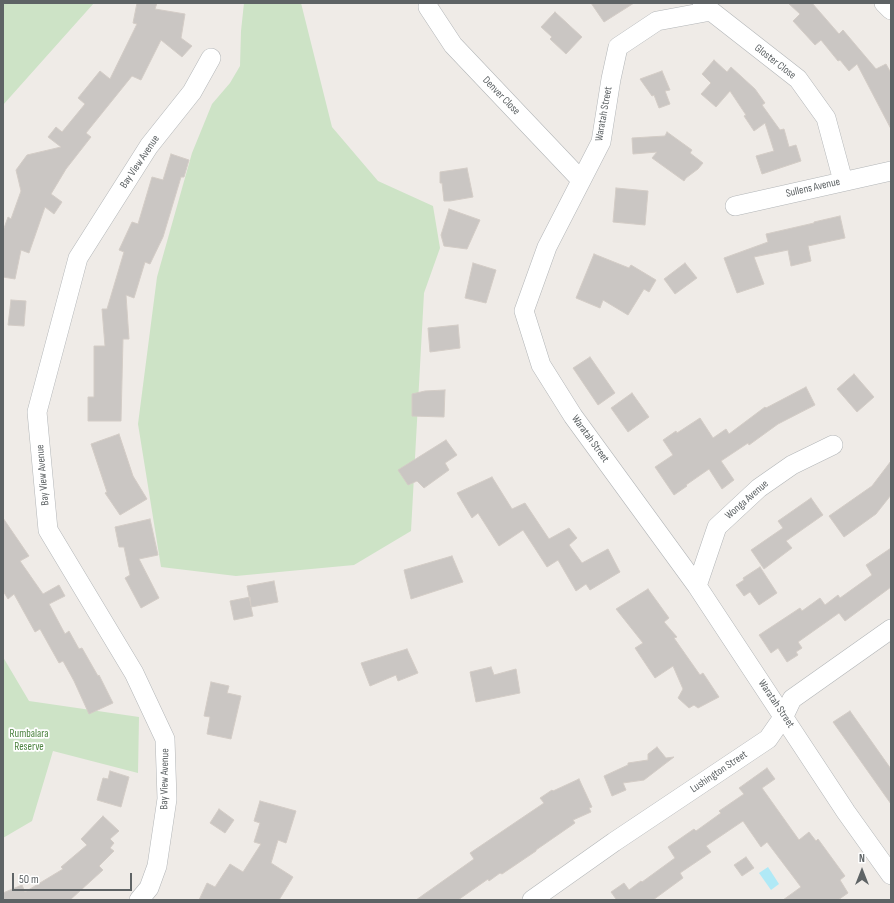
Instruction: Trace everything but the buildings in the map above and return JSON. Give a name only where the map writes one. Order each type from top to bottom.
[{"type":"street","points":[[884,3],[891,10]]},
{"type":"street","name":"Denver Close","points":[[428,7],[453,45],[581,180]]},
{"type":"street","name":"Waratah Street","points":[[706,7],[657,21],[618,47],[600,142],[547,247],[524,311],[541,365],[573,416],[697,586],[846,812],[891,875]]},
{"type":"street","name":"Gloster Close","points":[[706,7],[798,79],[826,118],[843,181]]},
{"type":"street","name":"Bay View Avenue","points":[[139,900],[150,888],[157,866],[167,799],[165,739],[134,673],[48,530],[37,412],[78,258],[149,146],[192,92],[211,58]]},
{"type":"street","name":"Sullens Avenue","points":[[735,206],[891,171]]},
{"type":"street","name":"Wonga Avenue","points":[[697,586],[717,527],[764,484],[792,465],[833,445]]},
{"type":"street","name":"Lushington Street","points":[[532,900],[614,842],[768,739],[784,716],[792,699],[891,629]]},
{"type":"green space","points":[[3,3],[94,3],[3,105]]},
{"type":"green space","points":[[244,3],[301,3],[332,127],[378,181],[433,206],[440,248],[424,293],[411,531],[354,565],[236,576],[161,567],[138,424],[157,277],[192,153],[212,104],[230,83],[240,66],[241,31]]},
{"type":"green space","name":"Rumbalara Reserve","points":[[3,657],[29,701],[139,717],[138,773],[53,751],[32,821],[3,838]]},
{"type":"water","points":[[768,867],[779,884],[771,890],[759,873]]}]
